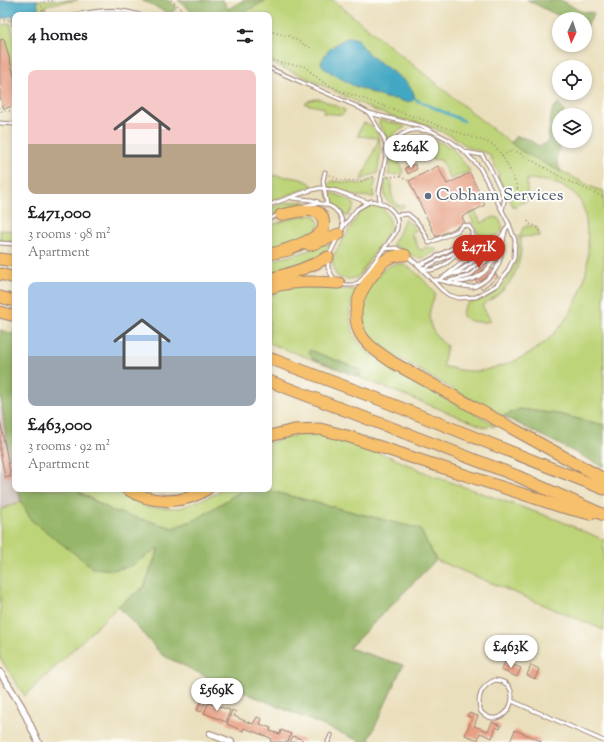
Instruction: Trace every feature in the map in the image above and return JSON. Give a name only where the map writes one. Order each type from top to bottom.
[{"type":"highway","points":[[281,214],[313,210],[319,212],[322,216],[324,225],[322,231],[316,236],[282,251]]},
{"type":"highway","points":[[272,253],[306,246],[341,230]]},
{"type":"highway","points":[[405,255],[394,256],[383,262],[360,293],[356,309],[356,320],[361,335],[368,344],[392,362],[604,479]]},
{"type":"highway","points":[[272,278],[315,265],[328,257]]},
{"type":"highway","points":[[0,260],[12,261]]},
{"type":"highway","points":[[0,274],[12,277]]},
{"type":"highway","points":[[272,287],[304,281],[339,283]]},
{"type":"highway","points":[[0,297],[12,300]]},
{"type":"highway","points":[[0,312],[12,315]]},
{"type":"highway","points":[[272,359],[388,403],[604,489]]},
{"type":"highway","points":[[272,382],[517,476],[604,516]]},
{"type":"highway","points":[[272,435],[294,430],[320,429],[347,436],[562,507],[604,516]]},
{"type":"highway","points":[[134,492],[147,498],[164,501],[178,500],[203,492]]},
{"type":"street","points":[[0,672],[22,707],[38,742]]},
{"type":"street","points":[[210,734],[231,742]]},
{"type":"lane","points":[[95,12],[109,10],[132,12]]},
{"type":"lane","points":[[272,69],[356,106],[369,114],[424,127],[449,140],[465,152],[480,168],[516,240],[514,258],[507,272],[497,285],[476,297],[458,298],[449,295],[401,251],[396,248],[383,249]]},
{"type":"lane","points":[[369,114],[384,138],[386,147],[380,202]]},
{"type":"lane","points":[[0,123],[12,124]]},
{"type":"lane","points":[[386,156],[393,142],[402,134],[413,130],[431,131]]},
{"type":"lane","points":[[465,152],[482,155],[489,166],[505,198],[502,211]]},
{"type":"lane","points":[[325,172],[324,189],[327,205]]},
{"type":"lane","points":[[272,204],[308,190],[324,189],[337,191],[367,202],[380,202],[396,215],[398,226],[396,232],[362,279],[353,285],[339,283],[335,280],[327,263],[328,257],[341,230],[357,209],[367,202]]},
{"type":"lane","points":[[289,198],[311,200],[327,205],[341,216],[341,230]]},
{"type":"lane","points":[[272,218],[314,203],[322,203]]},
{"type":"lane","points":[[396,215],[408,214],[416,220],[423,229],[429,243],[457,231],[463,225],[469,226],[472,231],[472,236],[468,240],[418,265]]},
{"type":"lane","points":[[438,280],[454,274],[479,257],[501,238],[509,224]]},
{"type":"lane","points":[[430,279],[472,287],[477,286],[489,277],[501,260],[505,231]]},
{"type":"lane","points":[[418,265],[424,268],[433,265],[462,249],[501,238]]},
{"type":"lane","points":[[444,277],[479,250],[501,238]]},
{"type":"lane","points":[[0,243],[12,244]]},
{"type":"lane","points":[[450,282],[464,282],[473,280],[494,263],[502,247]]},
{"type":"lane","points":[[450,282],[469,276],[502,247]]},
{"type":"lane","points":[[423,270],[437,270],[452,259],[462,249]]},
{"type":"lane","points":[[495,680],[500,680],[509,686],[512,701],[505,714],[496,718],[485,716],[481,712],[478,702],[486,685],[495,680]]},
{"type":"lane","points":[[512,701],[604,741]]},
{"type":"lane","points":[[328,742],[331,735]]},
{"type":"path","points":[[43,12],[41,2],[54,0]]},
{"type":"path","points":[[171,0],[185,12]]},
{"type":"path","points":[[0,22],[10,19],[12,25]]},
{"type":"path","points":[[272,32],[289,36],[310,48]]},
{"type":"path","points":[[0,108],[1,111],[12,110]]},
{"type":"path","points":[[501,155],[514,150],[568,180],[604,197]]},
{"type":"path","points":[[325,172],[340,180],[348,181],[361,181],[374,176],[400,176],[409,181]]},
{"type":"path","points":[[528,221],[529,224],[535,225],[542,234]]},
{"type":"shaded area","points":[[0,391],[7,443],[12,463],[12,492],[19,492],[21,501],[0,510]]},
{"type":"green space","points":[[37,0],[78,0],[45,5],[46,12],[39,12]]},
{"type":"green space","points":[[141,0],[168,0],[177,7],[173,12],[166,12]]},
{"type":"green space","points":[[178,0],[223,0],[228,9],[244,0],[266,0],[245,12],[192,12]]},
{"type":"green space","points":[[266,0],[333,0],[520,150],[596,189],[604,191],[604,425],[558,414],[520,409],[503,416],[382,348],[369,335],[364,322],[363,309],[365,300],[362,298],[381,272],[393,264],[400,264],[415,272],[435,292],[429,315],[433,330],[439,339],[447,346],[443,366],[465,371],[484,371],[518,359],[538,348],[554,334],[568,317],[578,298],[585,277],[588,255],[586,222],[583,207],[576,195],[559,185],[547,181],[527,179],[527,201],[514,208],[498,177],[499,174],[489,154],[468,147],[452,136],[426,125],[376,111],[301,75],[272,63],[272,12],[245,12]]},
{"type":"green space","points":[[527,0],[561,0],[580,11],[587,12],[552,12]]},
{"type":"green space","points":[[10,23],[12,29],[12,68],[4,39],[0,40],[0,26]]},
{"type":"green space","points":[[320,99],[345,110],[344,113],[342,115],[323,113],[325,108],[305,104],[308,101]]},
{"type":"green space","points":[[558,103],[562,108],[554,108]]},
{"type":"green space","points":[[552,110],[552,148],[560,148],[556,158],[561,172],[521,151],[511,143],[516,136],[528,139],[540,147],[548,141]]},
{"type":"green space","points":[[380,120],[403,125],[405,127],[395,133],[388,140],[379,124]]},
{"type":"green space","points":[[364,123],[376,130],[379,137],[380,152],[377,174],[361,180],[377,144],[378,138],[358,136]]},
{"type":"green space","points":[[416,136],[425,136],[452,148],[470,171],[450,179],[441,160],[427,157],[426,159],[424,158],[427,149],[414,147],[398,156],[398,161],[403,174],[388,175],[395,150],[403,142]]},
{"type":"green space","points":[[272,175],[305,180],[313,186],[272,201]]},
{"type":"green space","points":[[374,178],[376,179],[373,191],[374,197],[355,196],[326,187],[332,181],[363,184]]},
{"type":"green space","points":[[386,179],[392,181],[391,191],[394,201],[399,206],[404,205],[401,209],[389,203],[385,197],[384,190]]},
{"type":"green space","points":[[327,192],[346,198],[355,205],[348,216],[344,215],[329,198]]},
{"type":"green space","points":[[304,201],[304,203],[272,214],[272,207],[286,203]]},
{"type":"green space","points":[[372,206],[382,207],[390,220],[391,228],[359,276],[348,279],[337,276],[334,270],[332,258],[362,209]]},
{"type":"green space","points":[[475,211],[481,223],[494,217],[498,218],[502,228],[501,232],[494,236],[480,238],[469,213]]},
{"type":"green space","points":[[315,215],[319,223],[317,231],[290,244],[272,248],[272,225],[295,217]]},
{"type":"green space","points":[[405,219],[416,230],[411,233],[419,249],[422,250],[426,247],[438,250],[425,257],[417,258],[392,245],[399,234]]},
{"type":"green space","points":[[527,226],[537,228],[540,236],[521,237],[520,259],[513,277],[500,293],[482,305],[491,321],[475,322],[466,319],[463,316],[463,311],[467,304],[491,296],[501,287],[509,276],[518,255],[518,236],[520,236],[523,228]]},
{"type":"green space","points":[[0,230],[12,231],[12,242],[0,241]]},
{"type":"green space","points":[[331,242],[324,254],[317,261],[272,274],[272,260],[301,253]]},
{"type":"green space","points":[[297,286],[355,290],[356,292],[351,305],[350,318],[353,332],[363,348],[392,367],[496,425],[494,427],[489,425],[487,428],[272,344],[272,295],[280,289]]},
{"type":"green space","points":[[0,330],[12,333],[12,463],[7,443],[0,391]]},
{"type":"green space","points":[[310,350],[359,369],[361,373],[359,377],[313,359],[309,352]]},
{"type":"green space","points":[[520,409],[558,414],[604,425],[604,467],[503,416]]},
{"type":"green space","points":[[319,433],[391,457],[433,476],[558,520],[604,540],[604,630],[436,560],[420,529],[272,491],[272,442],[292,436]]},
{"type":"green space","points":[[272,491],[420,529],[436,560],[349,648],[403,665],[368,742],[362,742],[201,674],[162,655],[118,606],[144,587],[159,548],[131,566],[113,570],[93,568],[31,520],[21,501],[19,492],[80,492],[113,511],[173,528],[197,519],[239,492]]},
{"type":"green space","points":[[80,492],[119,492],[147,507],[180,508],[216,494],[218,492],[239,492],[197,519],[173,528],[113,511]]},
{"type":"green space","points":[[21,501],[31,520],[159,547],[144,587],[118,606],[25,696],[0,658],[0,510]]},
{"type":"water","points":[[0,0],[37,0],[39,12],[12,12],[12,16],[0,19]]},
{"type":"water","points":[[350,37],[358,39],[366,52],[406,82],[413,91],[415,98],[412,101],[406,102],[385,98],[352,85],[325,69],[321,63],[329,50],[341,41]]},
{"type":"building","points":[[4,39],[12,68],[12,106],[4,109],[0,97],[0,40]]},
{"type":"building","points":[[415,164],[417,169],[408,174],[405,168]]},
{"type":"building","points":[[438,166],[447,184],[470,173],[485,205],[462,217],[465,223],[436,237],[409,181]]},
{"type":"building","points":[[476,249],[498,277],[482,289],[461,262]]},
{"type":"building","points":[[0,420],[11,477],[5,477],[0,451]]},
{"type":"building","points":[[505,662],[521,668],[517,677],[501,670]]},
{"type":"building","points":[[531,665],[539,669],[535,679],[527,675]]},
{"type":"building","points":[[200,702],[205,703],[201,712],[197,710]]},
{"type":"building","points":[[208,703],[230,710],[226,722],[204,713]]},
{"type":"building","points":[[232,710],[236,712],[234,716],[247,722],[253,724],[257,717],[262,719],[260,724],[271,728],[270,731],[280,734],[281,730],[291,734],[288,742],[273,742],[270,741],[271,738],[244,728],[243,731],[227,724]]},
{"type":"building","points":[[469,713],[478,716],[474,726],[488,731],[492,722],[501,726],[500,729],[496,727],[492,738],[480,733],[478,740],[465,735],[472,718],[467,716]]},
{"type":"building","points":[[515,730],[541,741],[541,742],[510,742]]},
{"type":"building","points":[[293,736],[303,740],[303,742],[290,742]]},
{"type":"waterway","points":[[412,98],[464,121]]},
{"type":"place","name":"Cobham Services","points":[[428,196]]}]
